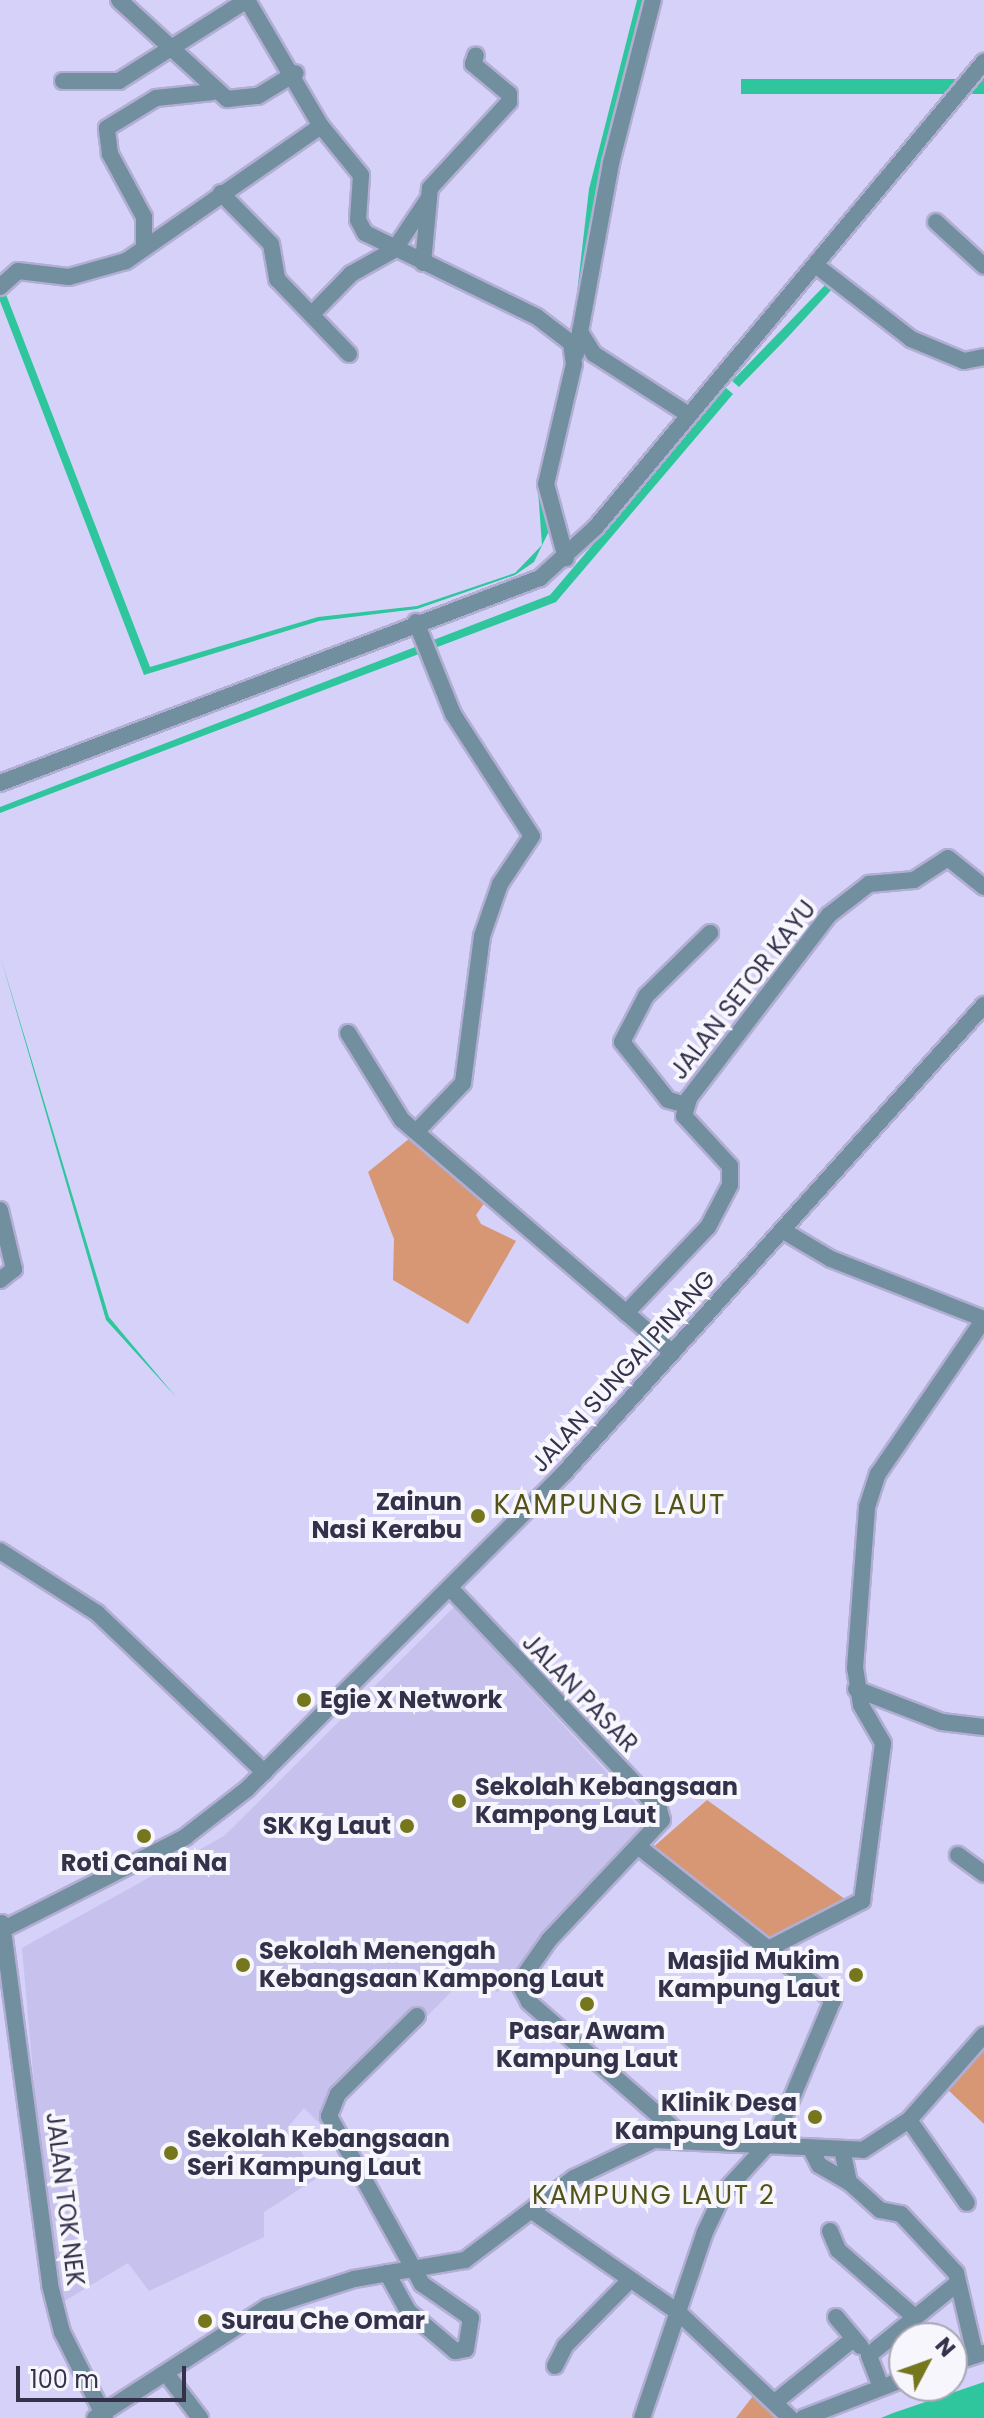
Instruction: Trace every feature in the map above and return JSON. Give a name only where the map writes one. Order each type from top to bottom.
[{"type":"street","points":[[119,0],[213,92]]},
{"type":"street","points":[[63,81],[101,86],[172,51],[247,0],[296,73],[321,126],[361,175],[360,227],[394,250],[594,354],[689,415]]},
{"type":"street","points":[[566,558],[546,484],[611,163],[653,0]]},
{"type":"street","points":[[423,263],[433,182],[509,102],[509,94],[473,64],[476,55]]},
{"type":"street","points":[[0,783],[416,622],[528,584],[566,558],[818,267],[984,62]]},
{"type":"street","points":[[144,248],[144,217],[110,154],[107,128],[156,98],[213,92],[245,100],[296,73]]},
{"type":"street","points":[[2,284],[25,269],[55,277],[95,273],[144,248],[321,126]]},
{"type":"street","points":[[221,193],[258,226],[271,244],[273,274],[349,354]]},
{"type":"street","points":[[313,313],[351,274],[394,250],[429,198]]},
{"type":"street","points":[[936,222],[984,266]]},
{"type":"street","points":[[818,267],[911,339],[964,361],[984,357]]},
{"type":"street","points":[[416,622],[453,714],[532,836],[500,884],[482,936],[463,1083],[417,1131]]},
{"type":"street","name":"JALAN SETOR KAYU","points":[[626,1313],[708,1227],[730,1185],[730,1166],[684,1116],[686,1105],[829,915],[858,890],[914,880],[948,858],[984,887]]},
{"type":"street","points":[[686,1105],[668,1100],[622,1042],[646,996],[710,933]]},
{"type":"street","name":"JALAN SUNGAI PINANG","points":[[2,1927],[185,1837],[264,1772],[451,1589],[673,1353],[984,1005]]},
{"type":"street","points":[[348,1033],[375,1087],[417,1131],[673,1353]]},
{"type":"street","points":[[0,1210],[14,1269],[0,1280]]},
{"type":"street","points":[[768,1949],[862,1901],[883,1743],[856,1689],[867,1507],[878,1474],[984,1319],[831,1259],[782,1230]]},
{"type":"street","points":[[0,1551],[97,1613],[264,1772]]},
{"type":"street","name":"JALAN PASAR","points":[[451,1589],[659,1809],[662,1820],[549,1940],[519,1983],[529,2002],[683,2137]]},
{"type":"street","points":[[856,1689],[942,1722],[984,1727]]},
{"type":"street","points":[[639,1847],[833,2000],[769,2145],[724,2192],[642,2418]]},
{"type":"street","points":[[958,1855],[984,1874]]},
{"type":"street","name":"JALAN TOK NEK","points":[[2,1927],[50,2285],[62,2332],[101,2416]]},
{"type":"street","points":[[387,2273],[408,2311],[463,2351],[471,2318],[439,2301],[413,2270],[329,2116],[338,2094],[417,2016]]},
{"type":"street","points":[[101,2416],[168,2376],[267,2307],[387,2273],[465,2260],[532,2211],[621,2153],[683,2137],[843,2154],[881,2141],[909,2120],[984,2035]]},
{"type":"street","points":[[909,2120],[967,2203]]},
{"type":"street","points":[[811,2149],[819,2165],[849,2182],[880,2210],[901,2214],[956,2273],[954,2286],[979,2353]]},
{"type":"street","points":[[843,2154],[849,2182]]},
{"type":"street","points":[[532,2211],[678,2312],[790,2418]]},
{"type":"street","points":[[830,2231],[838,2250],[911,2314]]},
{"type":"street","points":[[555,2366],[565,2346],[629,2281]]},
{"type":"street","points":[[869,2355],[911,2314],[954,2286]]},
{"type":"street","points":[[836,2317],[869,2355],[881,2387]]},
{"type":"street","points":[[775,2402],[853,2339]]},
{"type":"street","points":[[168,2376],[200,2418]]},
{"type":"street","points":[[803,2418],[888,2385]]},
{"type":"shaded area","points":[[637,0],[647,0],[541,489],[549,531],[534,562],[515,575],[417,609],[319,621],[144,675],[0,301],[0,279],[150,667],[318,617],[417,606],[515,573],[542,545],[538,490],[575,310],[589,189]]},
{"type":"shaded area","points":[[741,79],[984,79],[984,94],[741,94]]},
{"type":"shaded area","points":[[828,282],[834,287],[787,338],[739,387],[732,381]]},
{"type":"shaded area","points":[[726,388],[733,394],[556,602],[0,813],[0,807],[550,595]]},
{"type":"shaded area","points":[[0,955],[109,1317],[176,1397],[106,1320]]},
{"type":"shaded area","points":[[415,1134],[485,1202],[476,1215],[481,1224],[516,1241],[468,1324],[393,1280],[394,1239],[368,1172]]},
{"type":"shaded area","points":[[454,1607],[650,1819],[497,1992],[471,1972],[320,2124],[304,2108],[287,2128],[317,2178],[264,2212],[264,2237],[149,2291],[128,2263],[61,2303],[48,2244],[22,1948],[224,1836]]},
{"type":"shaded area","points":[[707,1800],[849,1902],[774,1943],[650,1850]]},
{"type":"shaded area","points":[[984,2048],[984,2124],[947,2089]]},
{"type":"shaded area","points":[[984,2382],[984,2418],[881,2418],[925,2402],[968,2402],[968,2387]]},
{"type":"shaded area","points":[[756,2392],[783,2418],[736,2418]]},
{"type":"place","name":"Zainun Nasi Kerabu","points":[[478,1516]]},
{"type":"place","name":"Egie X Network","points":[[304,1700]]},
{"type":"place","name":"Sekolah Kebangsaan Kampong Laut","points":[[459,1801]]},
{"type":"place","name":"SK Kg Laut","points":[[407,1826]]},
{"type":"place","name":"Roti Canai Na","points":[[144,1836]]},
{"type":"place","name":"Sekolah Menengah Kebangsaan Kampong Laut","points":[[243,1965]]},
{"type":"place","name":"Masjid Mukim Kampung Laut","points":[[856,1975]]},
{"type":"place","name":"Pasar Awam Kampung Laut","points":[[587,2004]]},
{"type":"place","name":"Klinik Desa Kampung Laut","points":[[815,2117]]},
{"type":"place","name":"Sekolah Kebangsaan Seri Kampung Laut","points":[[171,2153]]},
{"type":"place","name":"Surau Che Omar","points":[[205,2321]]},
{"type":"district","name":"KAMPUNG LAUT","points":[[610,1505]]},
{"type":"district","name":"KAMPUNG LAUT 2","points":[[654,2196]]}]
